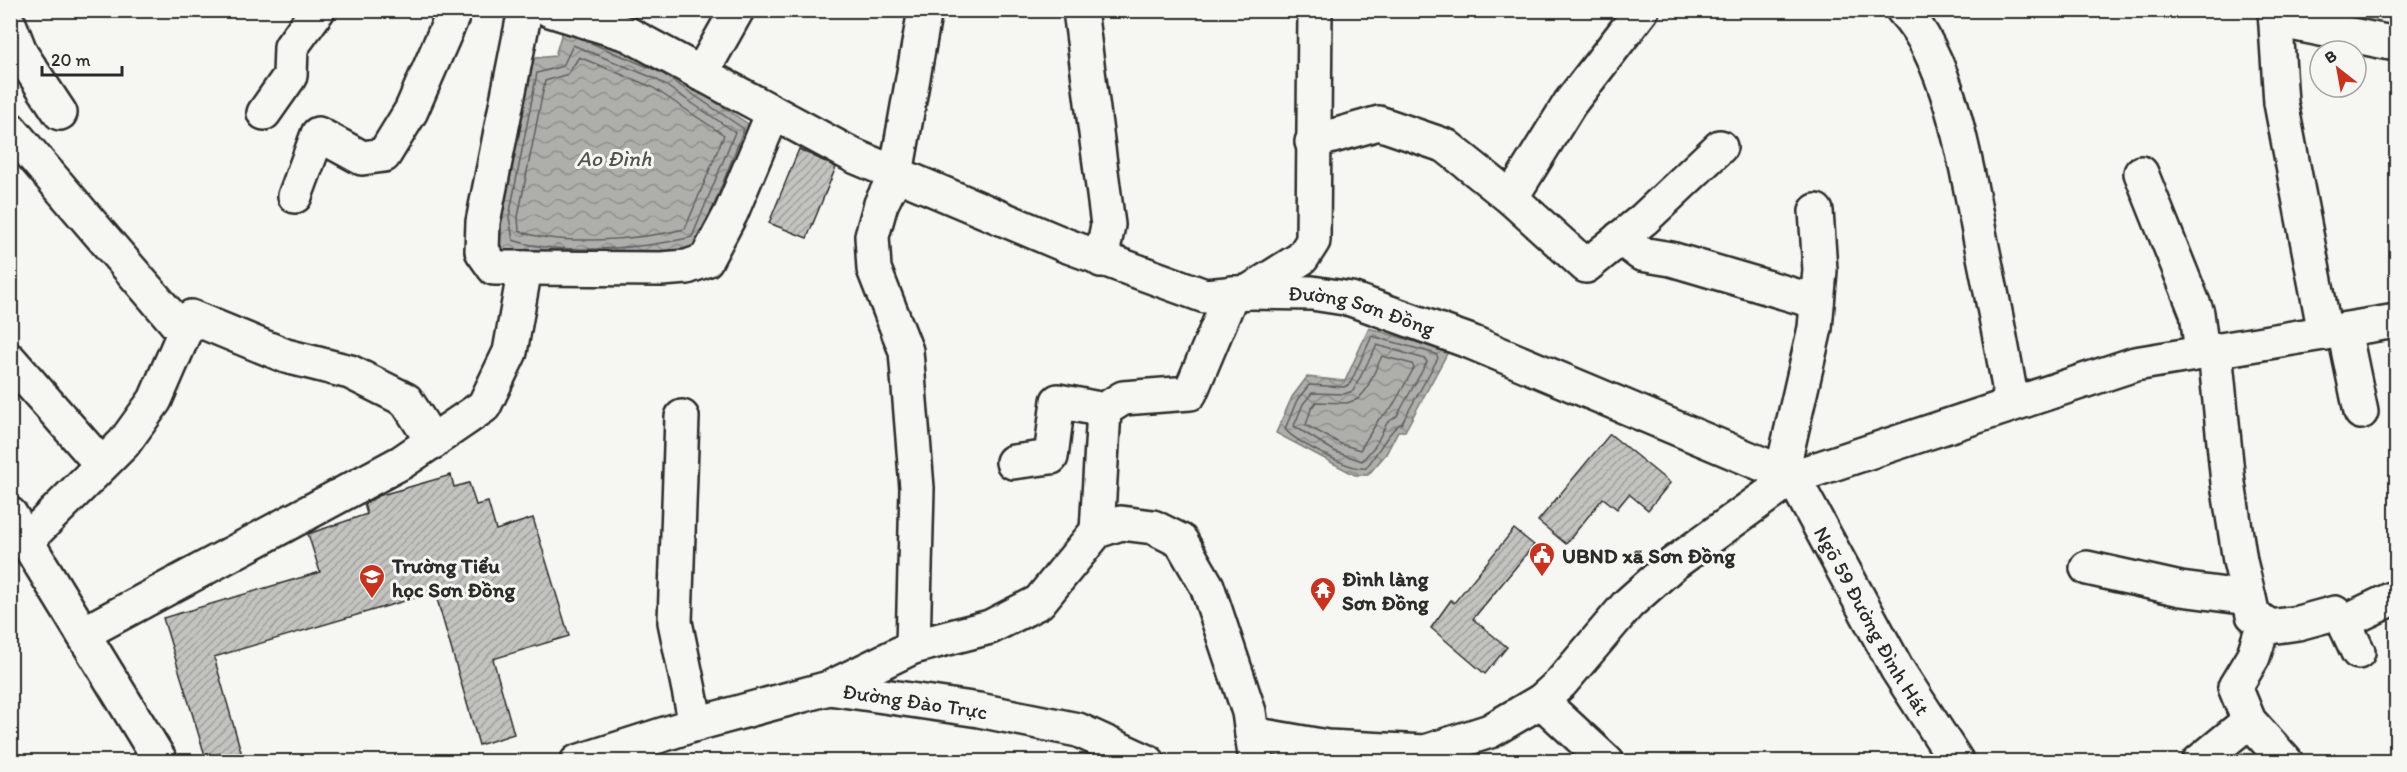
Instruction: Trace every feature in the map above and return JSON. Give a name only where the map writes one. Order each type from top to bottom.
[{"type":"street","points":[[264,113],[290,76],[291,47],[318,10]]},
{"type":"street","points":[[295,196],[318,134],[362,158],[384,155],[411,111],[455,10]]},
{"type":"street","points":[[525,10],[483,222],[482,251],[494,268],[661,269],[687,267],[706,260],[731,213],[773,113]]},
{"type":"street","name":"Đường Sơn Đồng","points":[[550,10],[628,34],[854,156],[1101,260],[1205,296],[1240,292],[1312,293],[1351,299],[1472,342],[1788,474]]},
{"type":"street","points":[[701,74],[737,10]]},
{"type":"street","points":[[913,647],[917,488],[906,351],[874,269],[872,236],[881,204],[896,174],[925,10]]},
{"type":"street","points":[[1080,10],[1108,225],[1101,260]]},
{"type":"street","points":[[1013,462],[1051,457],[1058,401],[1104,410],[1123,398],[1190,393],[1240,292],[1302,258],[1313,241],[1312,142],[1315,10]]},
{"type":"street","points":[[1881,10],[1883,13],[1896,10]]},
{"type":"street","points":[[1903,10],[1923,38],[1937,71],[1966,161],[2012,404]]},
{"type":"street","points":[[1511,198],[1570,103],[1634,13]]},
{"type":"street","points":[[2361,412],[2335,332],[2281,103],[2276,15],[2397,44]]},
{"type":"street","points":[[10,26],[21,54],[60,113]]},
{"type":"street","points":[[1312,142],[1378,123],[1446,146],[1511,198],[1586,266],[1644,219],[1720,147]]},
{"type":"street","points":[[10,129],[187,324],[286,356],[350,372],[406,400],[433,442]]},
{"type":"street","points":[[2141,174],[2197,313],[2209,352],[2228,483],[2256,610],[2253,657],[2235,687],[2249,721],[2286,762]]},
{"type":"street","points":[[1788,474],[1815,328],[1820,270],[1815,211]]},
{"type":"street","points":[[1620,238],[1641,254],[1671,259],[1817,302]]},
{"type":"street","points":[[84,633],[402,462],[484,406],[497,384],[510,352],[525,268]]},
{"type":"street","points":[[829,688],[913,647],[990,627],[1039,602],[1097,531],[1121,523],[1154,527],[1181,541],[1207,586],[1249,712],[1254,748],[1327,747],[1426,757],[1490,731],[1541,701],[1561,683],[1628,604],[1673,564],[1788,474],[2135,364],[2397,321]]},
{"type":"street","points":[[161,762],[19,527],[101,464],[124,443],[155,400],[187,324]]},
{"type":"street","points":[[10,360],[101,464]]},
{"type":"street","points":[[1097,531],[1104,410]]},
{"type":"street","points":[[682,417],[675,622],[696,724]]},
{"type":"street","name":"Ngõ 59 Đường Đình Hát","points":[[1788,474],[1897,669],[1957,762]]},
{"type":"street","points":[[2087,568],[2181,589],[2256,610],[2270,627],[2289,625],[2336,613],[2344,622],[2358,652]]},
{"type":"street","points":[[2344,622],[2397,597]]},
{"type":"street","name":"Đường Đào Trực","points":[[577,762],[696,724],[829,688],[979,710],[1078,730],[1149,762]]},
{"type":"street","points":[[1541,701],[1607,762]]},
{"type":"street","points":[[2199,762],[2249,721]]},
{"type":"water","name":"Ao Đình","points":[[564,26],[663,67],[753,127],[702,249],[634,262],[505,254],[497,237],[526,59],[555,56]]},
{"type":"water","points":[[1369,328],[1448,352],[1405,431],[1398,431],[1386,454],[1368,475],[1355,475],[1276,433],[1292,397],[1307,377],[1345,381]]},
{"type":"building","points":[[799,149],[836,167],[807,238],[769,223]]},
{"type":"building","points":[[1610,434],[1670,483],[1648,510],[1629,494],[1617,509],[1603,498],[1566,544],[1538,521]]},
{"type":"building","points":[[451,475],[454,487],[469,483],[476,505],[488,502],[496,530],[533,518],[569,636],[493,659],[514,734],[479,745],[435,592],[214,657],[244,762],[207,762],[163,618],[320,572],[308,534],[367,514],[364,504],[378,496]]},
{"type":"building","points":[[1514,529],[1534,545],[1473,619],[1507,647],[1485,674],[1431,628],[1451,600],[1454,603]]},
{"type":"place","name":"UBND xã Sơn Đồng","points":[[1542,578]]},
{"type":"place","name":"Trường Tiểu học Sơn Đồng","points":[[372,600]]},
{"type":"place","name":"Đình làng Sơn Đồng","points":[[1323,613]]}]
